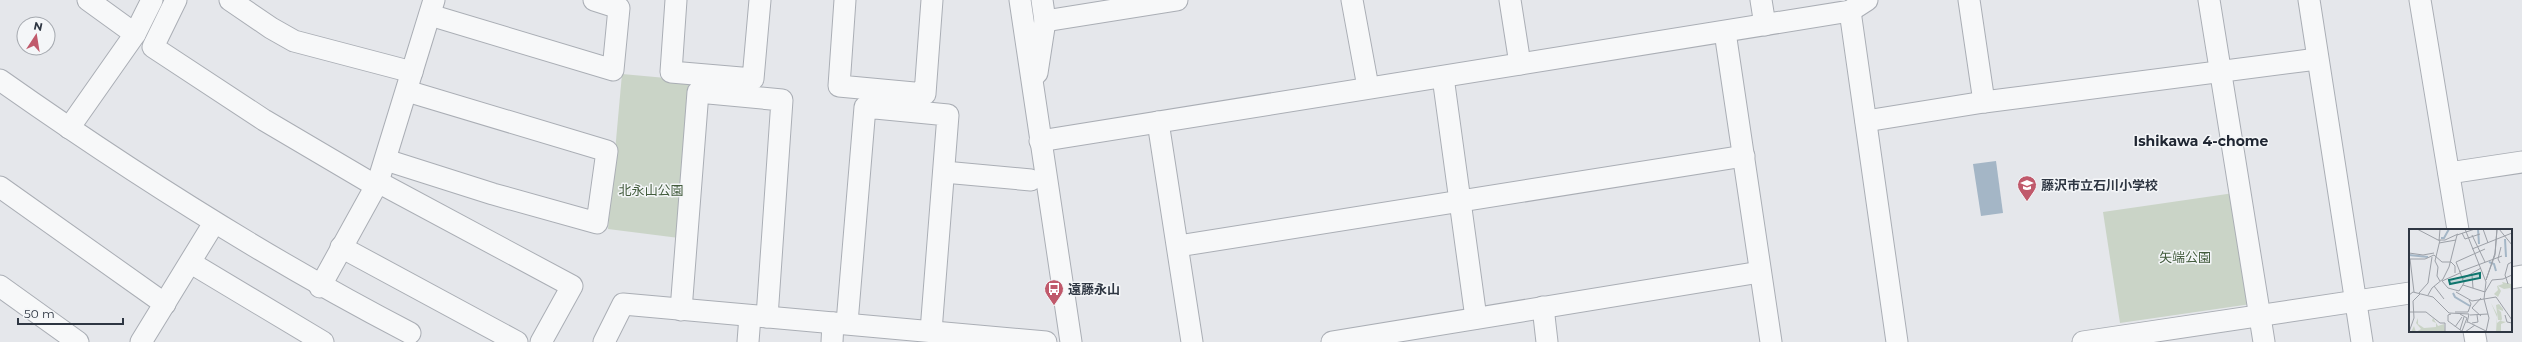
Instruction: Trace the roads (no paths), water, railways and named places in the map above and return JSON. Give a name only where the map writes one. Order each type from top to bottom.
[{"type":"street","points":[[88,0],[135,34]]},
{"type":"street","points":[[69,128],[135,34],[152,0]]},
{"type":"street","points":[[176,0],[153,47],[264,120],[377,184],[572,286],[541,342]]},
{"type":"street","points":[[230,0],[271,28],[294,41],[607,151],[597,223],[493,194],[386,160]]},
{"type":"street","points":[[320,287],[377,184],[386,160],[432,8],[613,70],[619,8],[594,0]]},
{"type":"street","points":[[676,0],[670,72],[753,79],[760,0]]},
{"type":"street","points":[[845,0],[839,86],[925,94],[932,0]]},
{"type":"street","points":[[1020,0],[1071,342]]},
{"type":"street","points":[[1040,141],[1037,79],[1045,21],[1042,0]]},
{"type":"street","points":[[1045,21],[1177,0]]},
{"type":"street","points":[[1352,0],[1368,87]]},
{"type":"street","points":[[1510,0],[1520,64]]},
{"type":"street","points":[[1761,0],[1765,25]]},
{"type":"street","points":[[1969,0],[1984,102]]},
{"type":"street","points":[[2208,0],[2264,342]]},
{"type":"street","points":[[2309,0],[2362,342]]},
{"type":"street","points":[[2420,0],[2458,229]]},
{"type":"street","points":[[1040,141],[1368,87],[1443,77],[1724,32],[1858,6],[1866,121],[1897,342]]},
{"type":"street","points":[[1724,32],[1771,342]]},
{"type":"street","points":[[1866,121],[1984,102],[2220,70],[2317,59]]},
{"type":"street","points":[[1443,77],[1476,318]]},
{"type":"street","points":[[0,80],[69,128],[214,223],[320,287],[410,333]]},
{"type":"street","points":[[681,310],[698,92],[782,100],[758,317],[748,342]]},
{"type":"street","points":[[837,329],[865,107],[948,114],[944,172],[921,334]]},
{"type":"street","points":[[1158,122],[1192,342]]},
{"type":"street","points":[[1178,246],[1744,156]]},
{"type":"street","points":[[2449,173],[2522,162]]},
{"type":"street","points":[[944,172],[1031,180]]},
{"type":"street","points":[[0,187],[165,304]]},
{"type":"street","points":[[146,340],[165,304],[214,223]]},
{"type":"street","points":[[341,247],[517,342]]},
{"type":"street","points":[[191,263],[323,342]]},
{"type":"street","points":[[1332,342],[1760,272]]},
{"type":"street","points":[[2512,278],[2522,276]]},
{"type":"street","points":[[0,286],[78,342]]},
{"type":"street","points":[[2083,342],[2409,293]]},
{"type":"street","points":[[604,342],[623,304],[758,317],[837,329],[1046,342]]},
{"type":"street","points":[[1543,307],[1548,342]]},
{"type":"street","points":[[2474,332],[2476,342]]},
{"type":"water","points":[[1996,161],[2003,213],[1981,216],[1973,164]]},
{"type":"place","name":"藤沢市立石川小学校","points":[[2027,202]]},
{"type":"place","name":"遠藤永山","points":[[1054,306]]},
{"type":"district","name":"Ishikawa 4-chome","points":[[2201,141]]},
{"type":"park label","name":"北永山公園","points":[[651,190]]},
{"type":"park label","name":"矢端公園","points":[[2185,257]]}]
